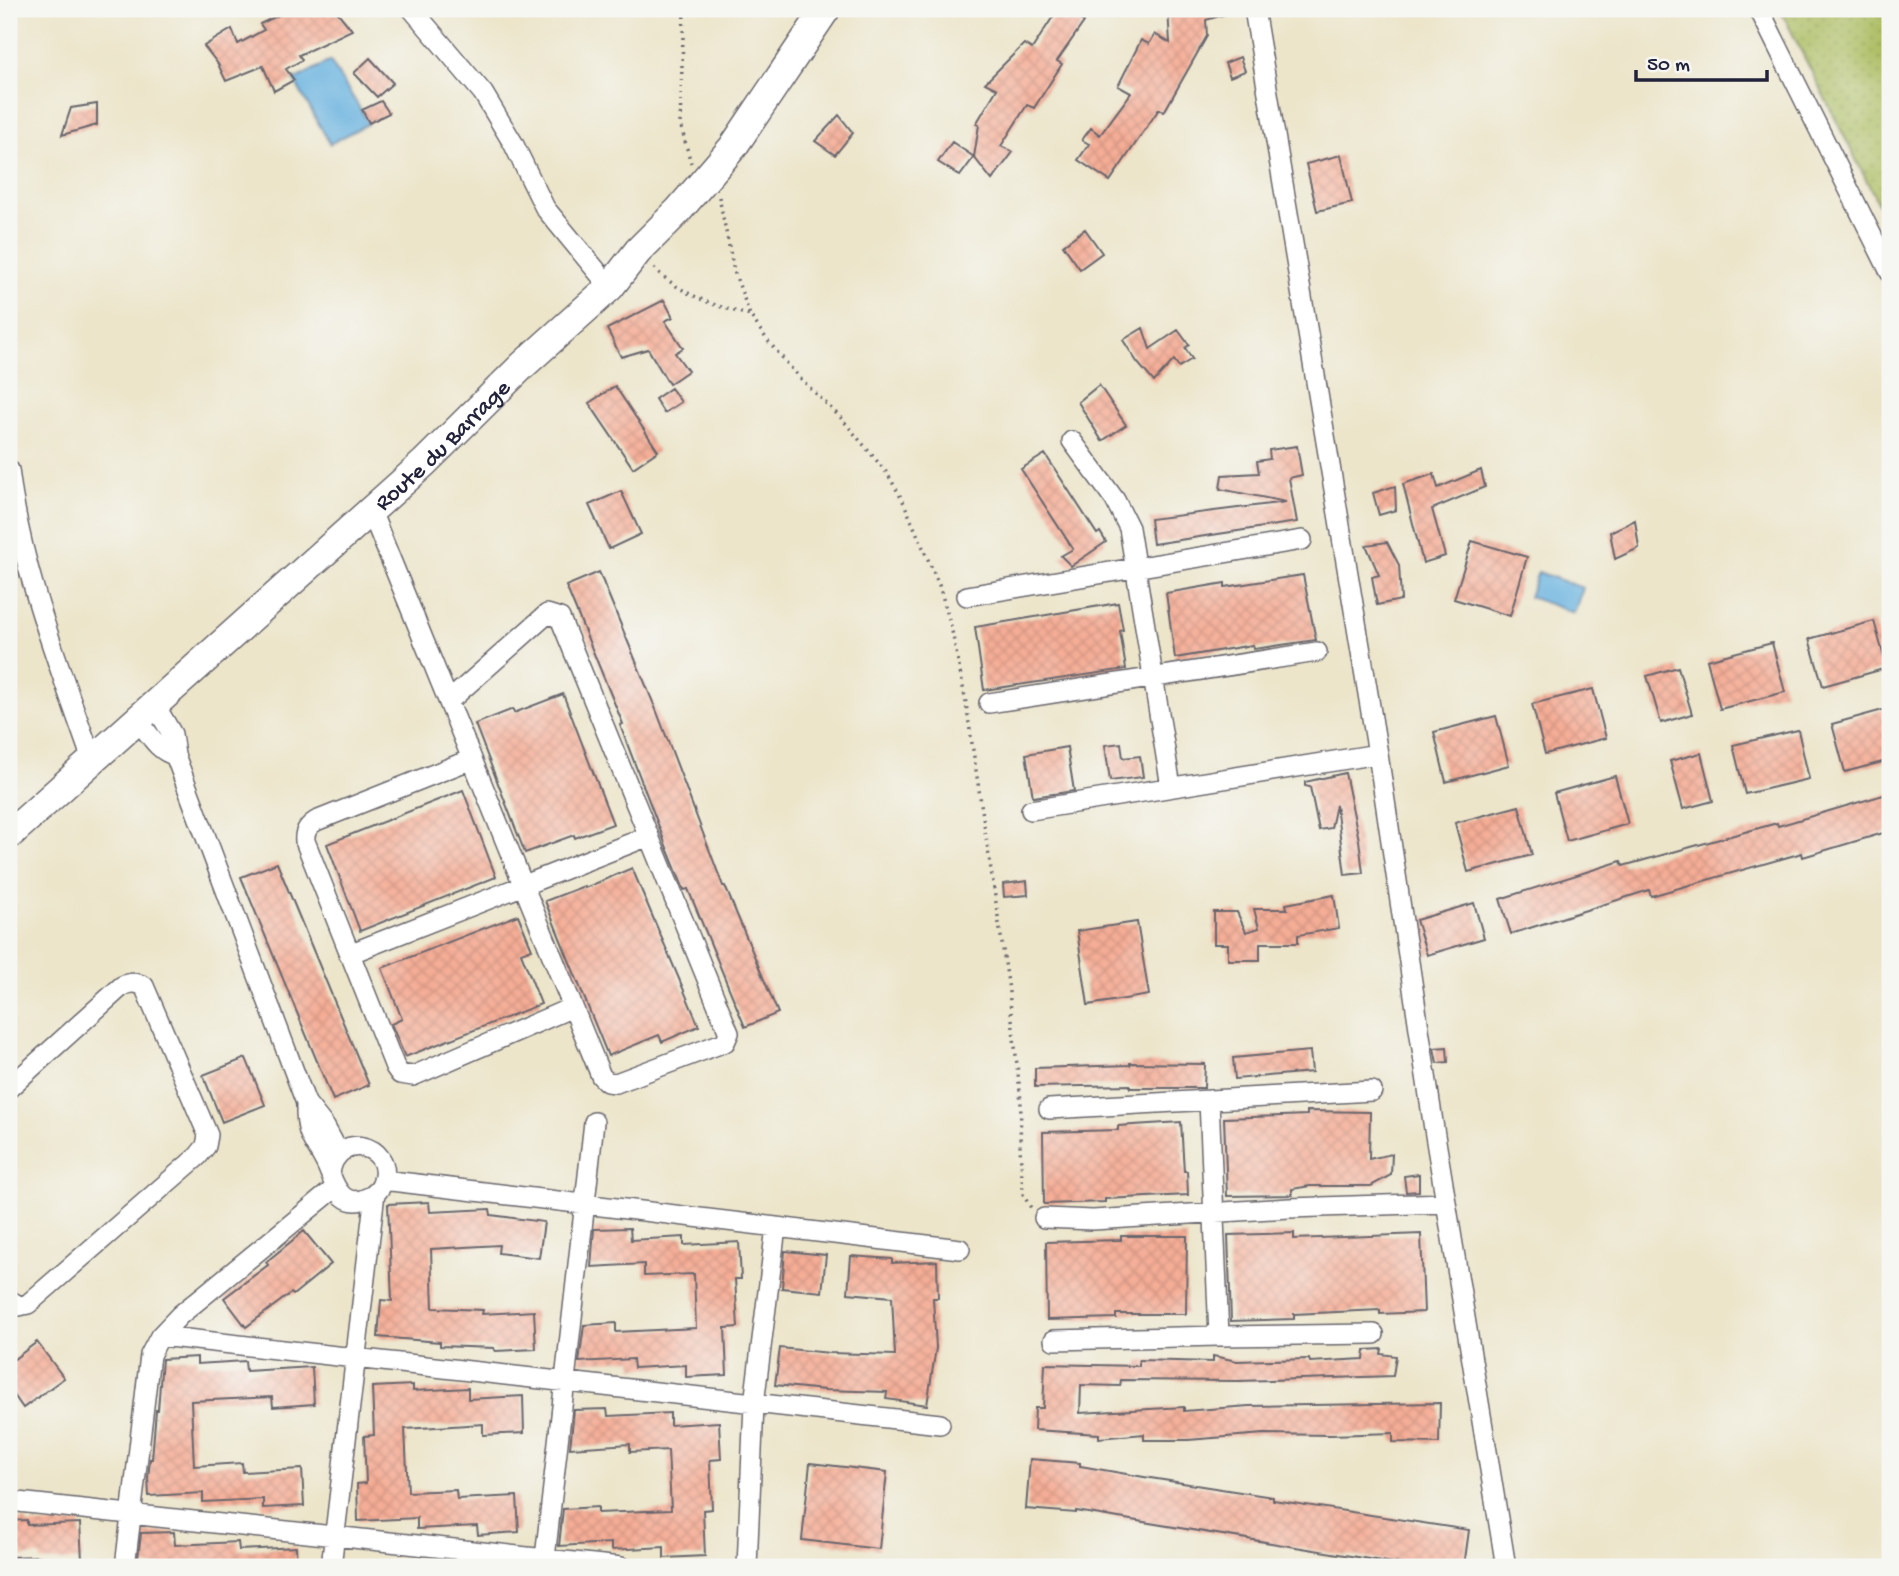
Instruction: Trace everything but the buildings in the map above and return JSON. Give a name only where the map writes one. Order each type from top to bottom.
[{"type":"main road","name":"Route du Barrage","points":[[9,835],[424,463],[523,365],[610,287],[638,251],[733,147],[774,90],[826,9]]},
{"type":"street","points":[[412,9],[483,93],[513,143],[545,208],[610,287]]},
{"type":"street","points":[[1254,9],[1378,754],[1506,1567]]},
{"type":"street","points":[[1759,9],[1890,272]]},
{"type":"street","points":[[1072,441],[1125,518],[1136,568],[1171,787]]},
{"type":"street","points":[[9,470],[13,505],[27,560],[52,644],[92,760]]},
{"type":"street","points":[[371,511],[601,1076],[611,1084],[722,1044],[729,1038],[729,1033],[562,621],[557,615],[547,614],[449,701]]},
{"type":"street","points":[[967,596],[1302,540]]},
{"type":"street","points":[[989,703],[1317,652]]},
{"type":"street","points":[[146,712],[172,734],[174,755],[306,1103],[326,1127],[339,1153]]},
{"type":"street","points":[[1031,810],[1378,754]]},
{"type":"street","points":[[472,759],[316,821],[307,830],[305,841],[394,1067],[404,1076],[413,1076],[573,1007]]},
{"type":"street","points":[[349,954],[649,836]]},
{"type":"street","points":[[9,1087],[122,986],[139,983],[144,986],[208,1135],[206,1146],[198,1156],[28,1304],[19,1306],[9,1300]]},
{"type":"street","points":[[1049,1109],[1372,1091]]},
{"type":"street","points":[[1209,1100],[1219,1336]]},
{"type":"street","points":[[306,1103],[308,1134],[332,1181],[346,1198],[354,1200],[362,1200],[379,1187],[585,1204],[960,1249]]},
{"type":"street","points":[[545,1563],[594,1122]]},
{"type":"street","points":[[331,1567],[383,1165],[375,1153],[353,1146],[339,1153],[331,1166],[332,1181]]},
{"type":"street","points":[[125,1567],[150,1355],[160,1336],[180,1315],[332,1181]]},
{"type":"street","points":[[1044,1217],[1093,1220],[1214,1212],[1447,1203]]},
{"type":"street","points":[[747,1567],[754,1404],[776,1227]]},
{"type":"street","points":[[1054,1340],[1374,1334]]},
{"type":"street","points":[[160,1336],[940,1424]]},
{"type":"street","points":[[9,1501],[334,1535],[545,1563],[621,1567]]},
{"type":"path","points":[[684,9],[680,123],[687,155],[708,176],[734,271],[750,315],[798,376],[842,419],[887,473],[904,501],[939,584],[951,626],[965,697],[1007,983],[1021,1101],[1023,1194],[1031,1209],[1044,1217]]},
{"type":"path","points":[[638,251],[675,286],[709,302],[750,315]]},
{"type":"green space","points":[[1780,9],[1890,9],[1890,227]]},
{"type":"water","points":[[330,61],[369,123],[330,144],[294,80]]},
{"type":"water","points":[[1538,572],[1583,588],[1574,613],[1529,597]]}]
